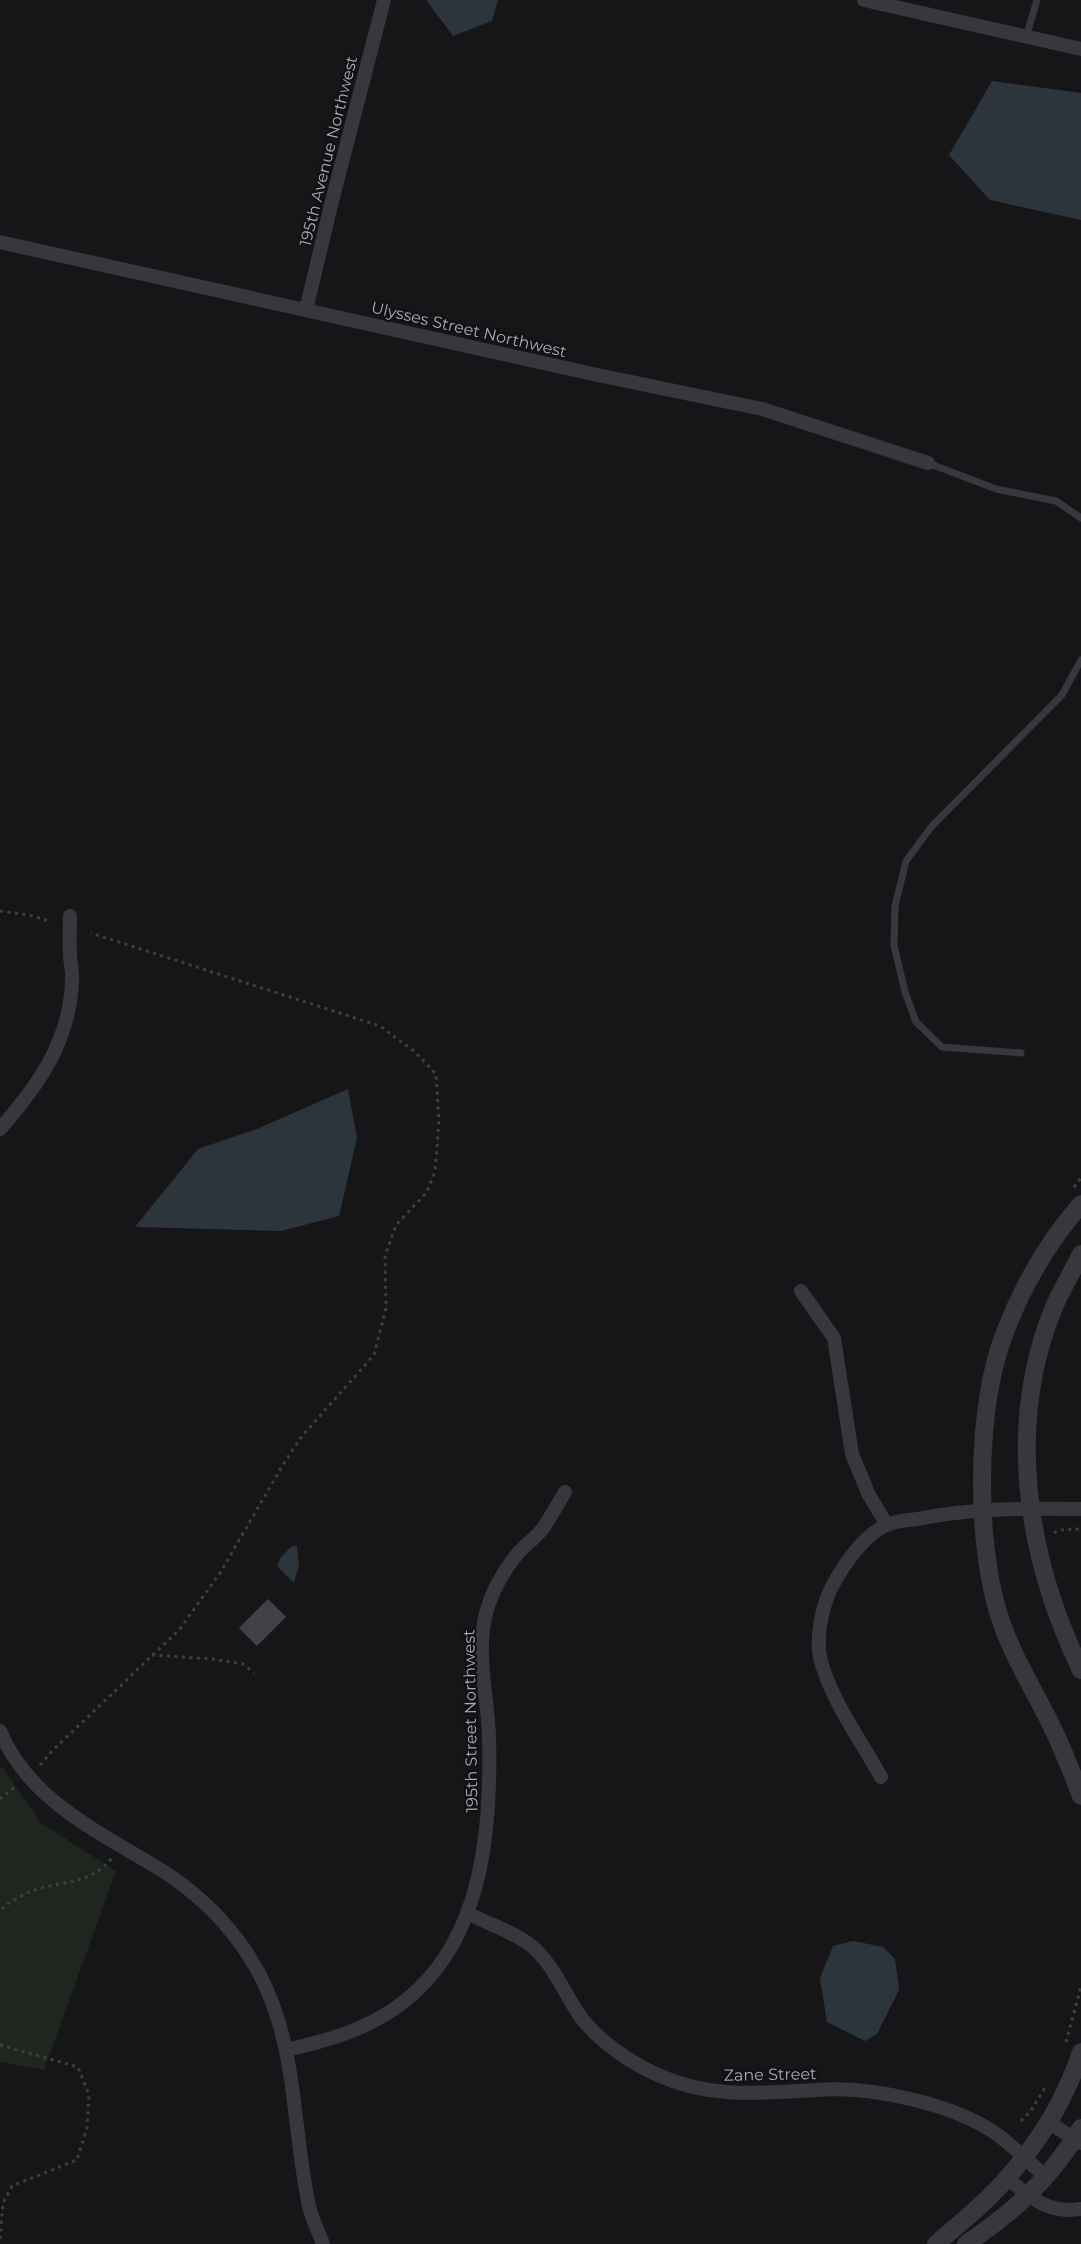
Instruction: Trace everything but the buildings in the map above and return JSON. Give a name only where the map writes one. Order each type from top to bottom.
[{"type":"street","name":"195th Avenue Northwest","points":[[306,310],[384,0]]},
{"type":"street","points":[[864,0],[1081,49]]},
{"type":"street","name":"Ulysses Street Northwest","points":[[0,242],[762,409],[928,463]]},
{"type":"street","points":[[0,1128],[44,1075],[65,1028],[73,980],[70,916]]},
{"type":"street","points":[[1081,1204],[1060,1228],[1039,1260],[1004,1334],[994,1368],[987,1412],[982,1477],[986,1547],[999,1615],[1026,1678],[1059,1742],[1081,1796]]},
{"type":"street","points":[[1081,1254],[1054,1308],[1041,1346],[1034,1376],[1027,1443],[1030,1509],[1035,1542],[1042,1571],[1061,1626],[1081,1671]]},
{"type":"street","points":[[801,1291],[834,1338],[852,1454],[869,1494],[887,1525]]},
{"type":"street","name":"195th Street Northwest","points":[[287,2050],[346,2034],[380,2018],[413,1996],[453,1945],[468,1912],[480,1864],[490,1789],[489,1732],[482,1653],[486,1612],[493,1592],[504,1572],[518,1553],[543,1528],[565,1492]]},
{"type":"street","points":[[881,1778],[832,1690],[821,1662],[819,1627],[828,1593],[845,1563],[865,1541],[887,1525],[948,1512],[983,1509],[1081,1509]]},
{"type":"street","points":[[0,1731],[15,1758],[52,1800],[78,1821],[189,1890],[233,1933],[251,1958],[267,1987],[287,2050],[308,2204],[323,2244]]},
{"type":"street","name":"Zane Street","points":[[468,1912],[533,1947],[546,1961],[578,2014],[594,2032],[616,2050],[659,2076],[704,2090],[726,2093],[773,2094],[838,2089],[892,2095],[932,2106],[978,2124],[997,2135],[1046,2177]]},
{"type":"street","points":[[936,2244],[1007,2178],[1048,2122],[1066,2090],[1073,2047]]},
{"type":"street","points":[[966,2244],[994,2225],[1029,2196],[1079,2137],[1048,2122]]},
{"type":"street","points":[[1007,2178],[1046,2207],[1065,2212],[1081,2209]]},
{"type":"lane","points":[[1026,37],[1037,0]]},
{"type":"lane","points":[[928,463],[996,489],[1056,501],[1081,518]]},
{"type":"lane","points":[[1021,1053],[942,1047],[916,1022],[905,992],[894,945],[896,906],[906,861],[932,826],[1062,695],[1081,660]]},
{"type":"path","points":[[0,911],[29,915],[49,921]]},
{"type":"path","points":[[37,1769],[52,1751],[178,1630],[220,1573],[302,1436],[374,1354],[386,1308],[385,1256],[396,1225],[427,1192],[435,1171],[439,1121],[436,1074],[415,1052],[380,1026],[91,933]]},
{"type":"path","points":[[1051,1534],[1060,1530],[1081,1529]]},
{"type":"path","points":[[152,1656],[212,1659],[243,1664],[254,1673]]},
{"type":"path","points":[[0,1799],[16,1786]]},
{"type":"path","points":[[3,1909],[6,1905],[34,1890],[80,1880],[102,1870],[120,1847]]},
{"type":"path","points":[[1073,2047],[1081,1987]]},
{"type":"path","points":[[0,2045],[78,2067],[89,2095],[87,2128],[76,2160],[12,2186],[3,2203],[0,2239]]},
{"type":"path","points":[[1021,2121],[1030,2112],[1050,2078]]},
{"type":"shaded area","points":[[426,0],[498,0],[492,21],[453,36]]},
{"type":"shaded area","points":[[992,81],[1081,93],[1081,220],[990,200],[949,155]]},
{"type":"shaded area","points":[[348,1089],[357,1138],[339,1216],[281,1231],[135,1227],[198,1149],[257,1129]]},
{"type":"shaded area","points":[[292,1546],[297,1546],[299,1565],[294,1583],[277,1566],[281,1557]]},
{"type":"shaded area","points":[[2,1767],[41,1823],[116,1871],[44,2070],[0,2062],[0,1769]]},
{"type":"shaded area","points":[[853,1941],[883,1947],[895,1959],[899,1990],[877,2034],[865,2041],[827,2022],[820,1978],[833,1946]]}]
